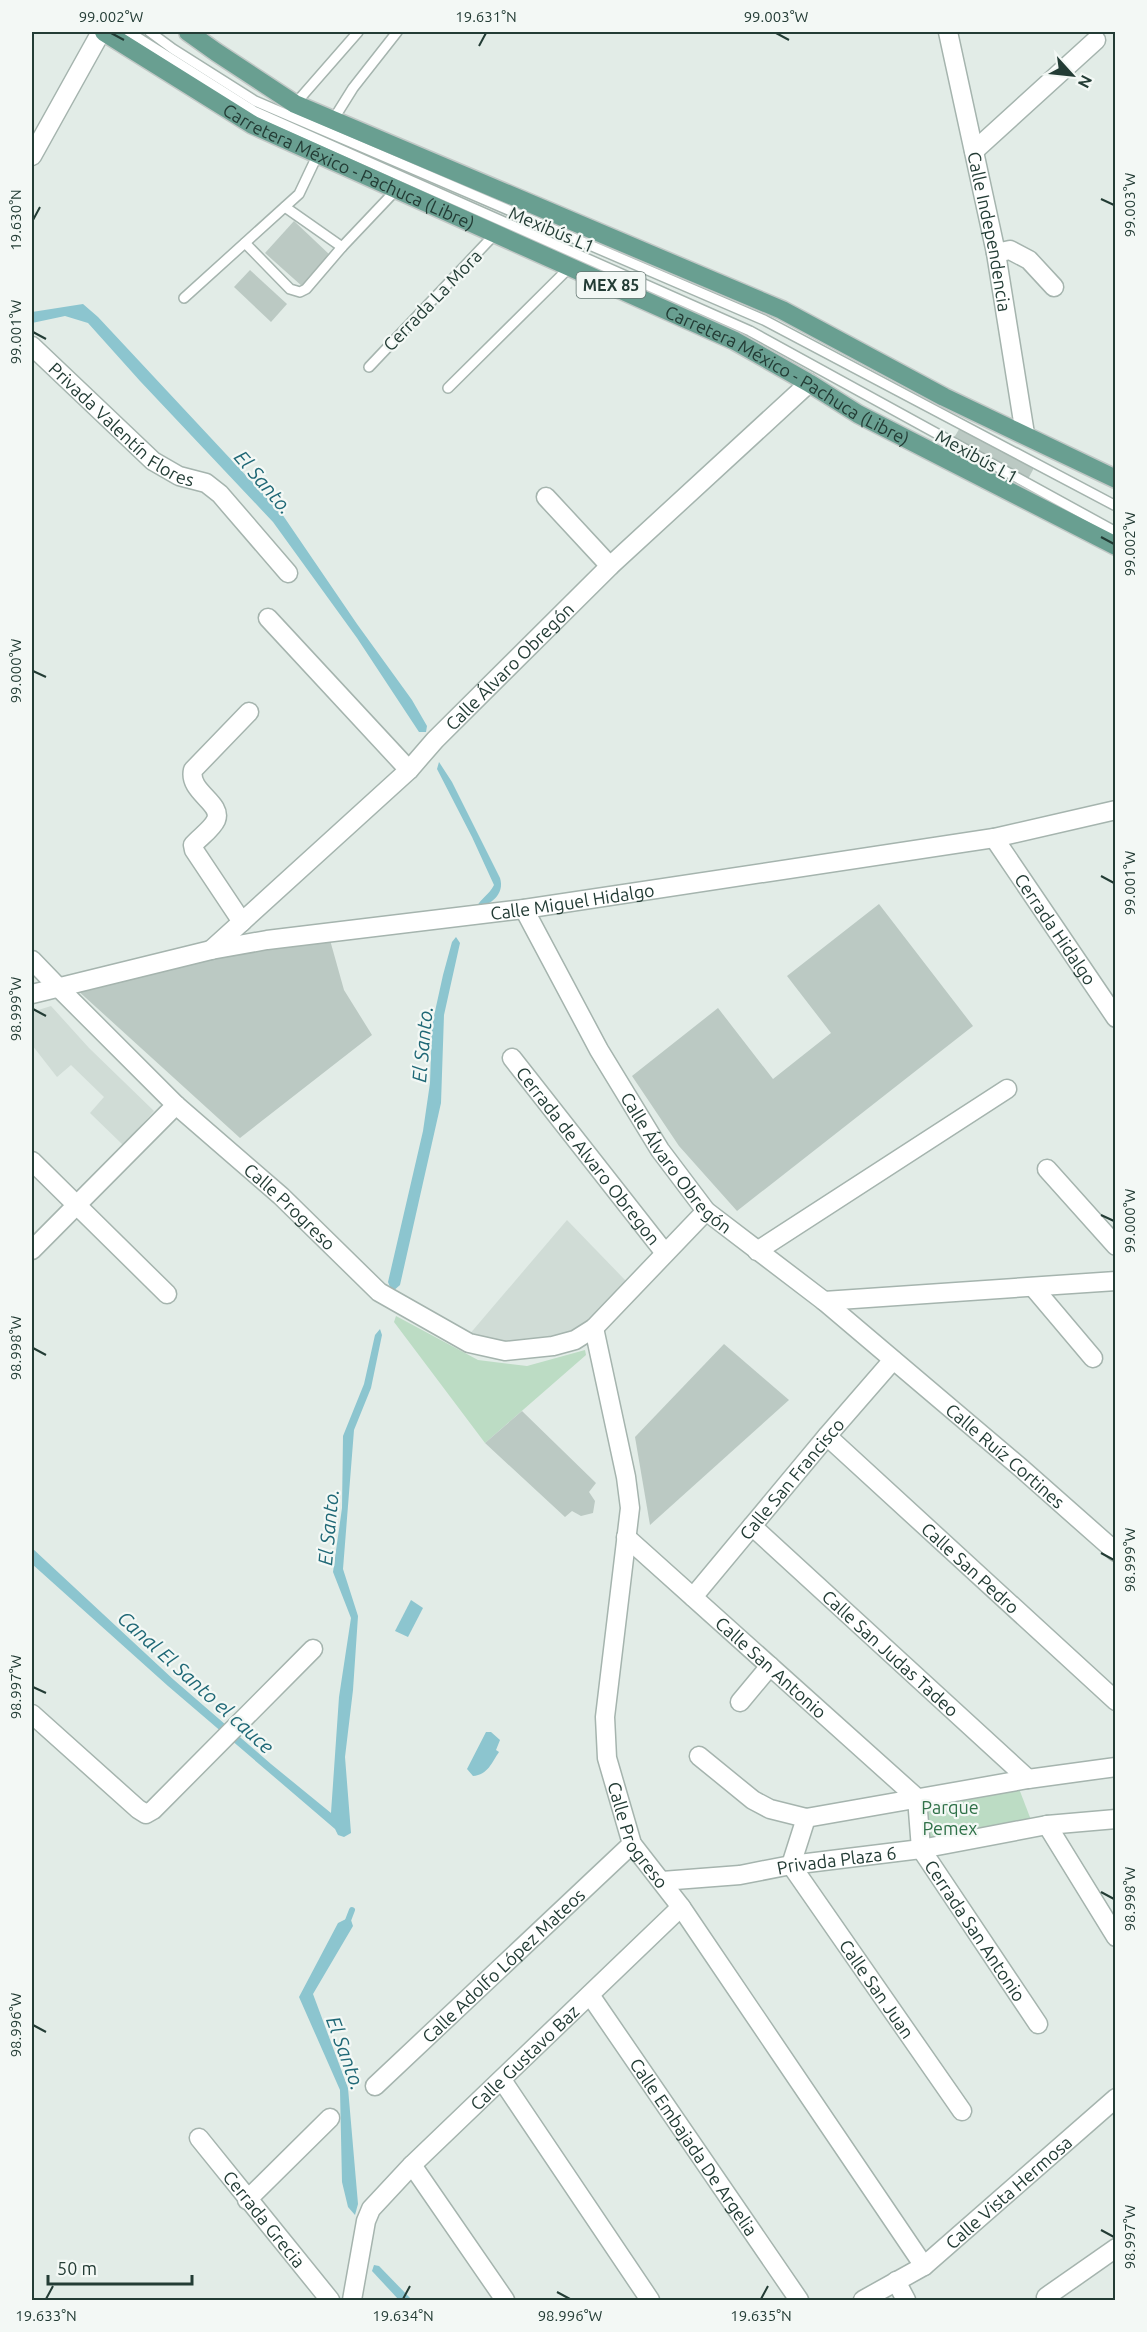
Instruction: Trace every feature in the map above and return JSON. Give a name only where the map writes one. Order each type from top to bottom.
[{"type":"main road","name":"Carretera México - Pachuca (Libre)","points":[[102,32],[253,125],[735,341],[858,414],[1116,546]]},
{"type":"main road","name":"Carretera México - Pachuca (Libre)","points":[[188,32],[295,104],[782,310],[944,397],[1116,479]]},
{"type":"street","points":[[32,156],[102,32]]},
{"type":"street","name":"Calle Independencia","points":[[948,32],[996,253],[1025,434]]},
{"type":"street","points":[[974,151],[1096,40]]},
{"type":"street","points":[[996,253],[1010,250],[1029,260],[1054,287]]},
{"type":"street","name":"Privada Valentín Flores","points":[[32,346],[153,461],[179,476],[206,483],[220,494],[288,573]]},
{"type":"street","name":"Calle Álvaro Obregón","points":[[211,950],[409,770],[435,740],[610,566],[809,383]]},
{"type":"street","points":[[546,497],[610,566]]},
{"type":"street","points":[[268,618],[409,770]]},
{"type":"street","points":[[242,922],[194,850],[194,845],[217,816],[215,809],[191,778],[193,770],[249,712]]},
{"type":"street","name":"Calle Miguel Hidalgo","points":[[32,994],[211,950],[267,940],[524,909],[994,838],[1116,810]]},
{"type":"street","name":"Cerrada Hidalgo","points":[[994,838],[1116,1018]]},
{"type":"street","name":"Calle Álvaro Obregón","points":[[524,909],[599,1050],[660,1149],[706,1211],[824,1301],[893,1360]]},
{"type":"street","name":"Calle Progreso","points":[[32,960],[176,1105],[281,1196],[379,1292],[469,1343],[505,1351],[553,1346],[574,1340],[594,1328],[706,1211]]},
{"type":"street","name":"Cerrada de Alvaro Obregon","points":[[512,1058],[665,1253]]},
{"type":"street","points":[[758,1251],[1007,1089]]},
{"type":"street","points":[[32,1250],[176,1105]]},
{"type":"street","points":[[32,1161],[167,1294]]},
{"type":"street","points":[[1047,1169],[1116,1246]]},
{"type":"street","points":[[824,1301],[1116,1281]]},
{"type":"street","points":[[1033,1287],[1093,1358]]},
{"type":"street","name":"Calle Progreso","points":[[594,1328],[626,1477],[630,1508],[605,1717],[607,1758],[632,1844],[681,1907],[924,2266]]},
{"type":"street","name":"Calle San Francisco","points":[[693,1597],[826,1436],[893,1360]]},
{"type":"street","name":"Calle Ruíz Cortines","points":[[893,1360],[1116,1552]]},
{"type":"street","name":"Calle San Pedro","points":[[826,1436],[1116,1701]]},
{"type":"street","name":"Calle San Judas Tadeo","points":[[752,1526],[1028,1779]]},
{"type":"street","name":"Calle San Antonio","points":[[626,1537],[916,1798]]},
{"type":"street","points":[[32,1714],[146,1814],[313,1649]]},
{"type":"street","points":[[740,1702],[770,1666]]},
{"type":"street","points":[[699,1756],[753,1800],[770,1809],[806,1818],[1028,1779],[1116,1767]]},
{"type":"street","name":"Cerrada San Antonio","points":[[916,1798],[921,1849],[1038,2024]]},
{"type":"street","points":[[791,1865],[806,1818]]},
{"type":"street","name":"Privada Plaza 6","points":[[662,1881],[740,1875],[791,1865],[921,1849],[1047,1825],[1116,1819]]},
{"type":"street","points":[[1047,1825],[1116,1937]]},
{"type":"street","name":"Calle Adolfo López Mateos","points":[[375,2086],[632,1844]]},
{"type":"street","name":"Calle San Juan","points":[[791,1865],[962,2111]]},
{"type":"street","name":"Calle Gustavo Baz","points":[[352,2301],[366,2221],[371,2208],[681,1907]]},
{"type":"street","name":"Calle Embajada De Argelia","points":[[590,1995],[799,2301]]},
{"type":"street","points":[[502,2080],[650,2301]]},
{"type":"street","name":"Calle Vista Hermosa","points":[[863,2301],[924,2266],[1116,2098]]},
{"type":"street","points":[[247,2200],[330,2118]]},
{"type":"street","name":"Cerrada Grecia","points":[[199,2138],[330,2301]]},
{"type":"street","points":[[412,2166],[505,2301]]},
{"type":"street","points":[[1046,2297],[1116,2248]]},
{"type":"street","points":[[896,2282],[906,2301]]},
{"type":"lane","name":"Mexibús L1","points":[[129,32],[254,111],[750,331],[1116,532]]},
{"type":"lane","name":"Mexibús L1","points":[[150,32],[173,50],[255,101],[764,320],[1116,506]]},
{"type":"lane","points":[[295,104],[358,32]]},
{"type":"lane","points":[[333,120],[353,88],[397,32]]},
{"type":"lane","points":[[184,298],[299,194],[318,154]]},
{"type":"lane","points":[[245,243],[290,289],[300,292],[306,289],[397,189]]},
{"type":"lane","points":[[285,207],[342,247]]},
{"type":"lane","name":"Cerrada La Mora","points":[[369,367],[495,234]]},
{"type":"lane","points":[[448,388],[570,267]]},
{"type":"shaded area","points":[[51,1006],[89,1048],[154,1111],[123,1145],[90,1113],[104,1097],[71,1065],[57,1077],[32,1045],[32,1012]]},
{"type":"shaded area","points":[[567,1220],[626,1281],[584,1331],[531,1341],[497,1342],[468,1336]]},
{"type":"green space","points":[[396,1316],[478,1360],[527,1366],[585,1350],[586,1355],[485,1443],[394,1322]]},
{"type":"green space","name":"Parque Pemex","points":[[1018,1786],[1031,1820],[931,1840],[921,1804]]},
{"type":"water","points":[[83,304],[98,317],[282,514],[412,700],[427,726],[426,732],[419,732],[357,638],[273,522],[88,323],[65,316],[32,323],[32,312]]},
{"type":"water","points":[[439,762],[452,782],[500,878],[499,894],[482,907],[476,908],[494,885],[437,769]]},
{"type":"water","points":[[456,937],[460,943],[444,1015],[441,1103],[400,1285],[392,1292],[388,1282],[423,1131],[430,1083],[432,1025],[452,942]]},
{"type":"water","points":[[380,1329],[382,1335],[371,1388],[354,1430],[343,1569],[358,1616],[353,1690],[345,1757],[351,1833],[344,1837],[338,1835],[335,1829],[168,1686],[32,1564],[32,1548],[174,1680],[331,1813],[339,1697],[351,1618],[333,1572],[342,1508],[343,1436],[364,1384],[375,1335]]},
{"type":"water","points":[[411,1600],[423,1608],[408,1637],[395,1631]]},
{"type":"water","points":[[486,1732],[491,1732],[500,1740],[496,1750],[499,1752],[486,1771],[473,1776],[467,1769]]},
{"type":"water","points":[[350,1917],[353,1926],[313,1994],[348,2088],[358,2204],[355,2215],[348,2207],[342,2182],[340,2090],[299,1997],[338,1923]]},
{"type":"water","points":[[374,2265],[379,2266],[412,2300],[399,2300],[372,2271]]},
{"type":"building","points":[[294,221],[331,256],[303,287],[265,253]]},
{"type":"building","points":[[250,270],[287,304],[271,322],[234,287]]},
{"type":"building","points":[[961,426],[1035,466],[1027,481],[952,441]]},
{"type":"building","points":[[879,904],[973,1026],[737,1211],[679,1146],[632,1076],[718,1008],[773,1079],[831,1033],[787,976]]},
{"type":"building","points":[[330,940],[344,990],[372,1035],[240,1138],[75,988],[195,960]]},
{"type":"building","points":[[724,1344],[789,1400],[650,1525],[635,1437]]},
{"type":"building","points":[[522,1411],[596,1483],[589,1492],[595,1501],[593,1513],[581,1516],[572,1511],[565,1517],[485,1443]]},
{"type":"waterway","name":"El Santo.","points":[[347,1923],[352,1910]]},
{"type":"water label","name":"Canal El Santo el cauce","points":[[196,1682]]}]
